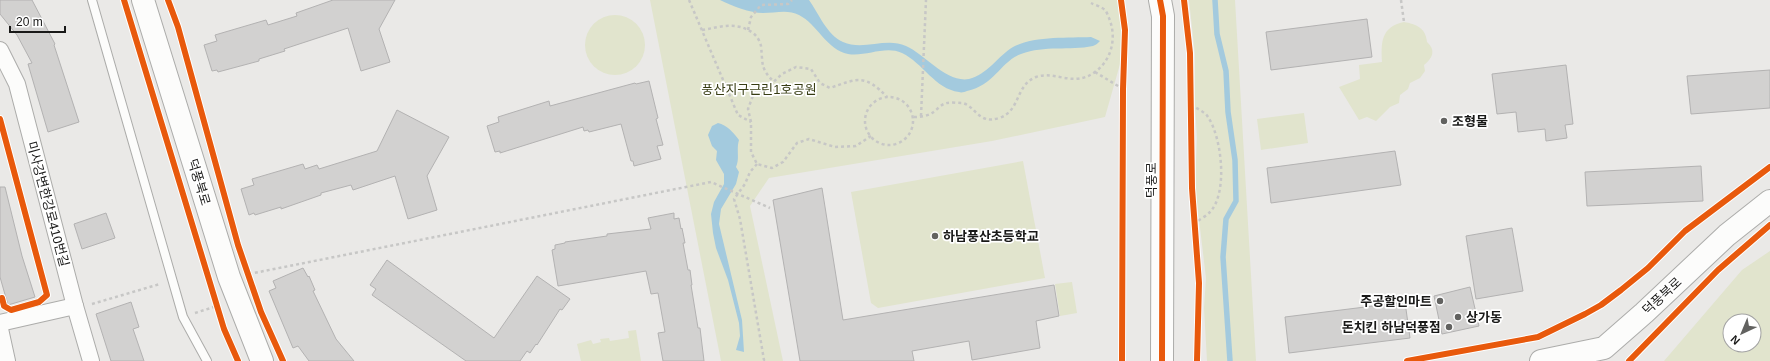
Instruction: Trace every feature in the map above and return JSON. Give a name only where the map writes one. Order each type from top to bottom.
[{"type":"street","name":"덕풍북로","points":[[143,0],[229,277],[262,361]]},
{"type":"street","name":"덕풍로","points":[[1160,0],[1163,16],[1162,361]]},
{"type":"street","name":"미사강변한강로410번길","points":[[0,50],[17,84],[81,306],[91,361]]},
{"type":"street","name":"덕풍북로","points":[[1540,361],[1605,355],[1644,313],[1727,235],[1770,201]]},
{"type":"street","points":[[0,323],[81,306]]},
{"type":"street","points":[[0,329],[7,361]]},
{"type":"lane","points":[[92,0],[183,317],[207,361]]},
{"type":"path","points":[[689,0],[738,115],[751,122]]},
{"type":"path","points":[[748,30],[751,17],[761,5],[788,4],[792,0]]},
{"type":"path","points":[[921,116],[926,0]]},
{"type":"path","points":[[1401,0],[1404,22]]},
{"type":"path","points":[[914,118],[931,113],[945,103],[964,104],[978,115],[990,120],[1000,118],[1013,109],[1025,84],[1036,77],[1049,75],[1064,79],[1081,79],[1095,72],[1106,60],[1113,43],[1112,26],[1105,10],[1092,3]]},
{"type":"path","points":[[702,30],[732,26],[740,26],[748,30],[756,36],[761,44],[761,60],[765,73],[774,82]]},
{"type":"path","points":[[871,136],[856,146],[835,147],[809,139],[798,143],[783,162],[772,168],[757,164],[751,152],[751,122],[748,109],[754,93],[767,88],[782,74],[796,67],[811,69],[820,83],[830,88],[859,79],[876,85],[887,97]]},
{"type":"path","points":[[1095,72],[1123,89]]},
{"type":"path","points":[[1123,82],[1123,97]]},
{"type":"path","points":[[887,97],[895,97],[902,100],[908,106],[914,118],[909,135],[903,141],[888,145],[880,143],[871,136],[866,125],[865,117],[872,103],[887,97]]},
{"type":"path","points":[[1191,97],[1191,112]]},
{"type":"path","points":[[1191,105],[1208,116],[1215,133],[1222,163],[1218,198],[1210,212],[1195,223]]},
{"type":"path","points":[[0,119],[46,290],[47,295],[44,299]]},
{"type":"path","points":[[757,164],[750,172],[745,184],[734,199],[740,219],[764,361]]},
{"type":"path","points":[[246,267],[250,277],[711,182],[770,208]]},
{"type":"path","points":[[1194,216],[1195,231]]},
{"type":"path","points":[[81,306],[172,280]]},
{"type":"path","points":[[2,298],[4,306],[7,309]]},
{"type":"path","points":[[215,299],[219,314]]},
{"type":"path","points":[[183,317],[217,306]]},
{"type":"green space","name":"풍산지구근린1호공원","points":[[650,0],[1124,0],[1128,36],[1105,117],[992,141],[769,178],[750,206],[783,361],[721,361]]},
{"type":"green space","points":[[1189,0],[1235,0],[1256,361],[1207,361],[1204,308],[1206,278],[1195,186],[1197,138],[1195,106],[1195,55]]},
{"type":"green space","points":[[615,15],[632,20],[640,28],[645,45],[640,62],[632,70],[615,75],[598,70],[590,62],[585,45],[590,28],[598,20]]},
{"type":"green space","points":[[1404,22],[1413,24],[1420,28],[1425,33],[1427,42],[1432,48],[1430,60],[1424,65],[1425,71],[1420,78],[1410,83],[1408,89],[1400,95],[1399,103],[1390,107],[1376,121],[1367,117],[1359,120],[1339,87],[1360,79],[1359,65],[1382,62],[1382,42],[1384,36],[1396,24]]},
{"type":"green space","points":[[1304,113],[1308,143],[1261,150],[1257,119]]},
{"type":"green space","points":[[1023,161],[1045,278],[878,308],[871,303],[851,192]]},
{"type":"green space","points":[[1770,251],[1770,361],[1664,361],[1742,270]]},
{"type":"green space","points":[[1072,282],[1077,313],[1060,316],[1055,284]]},
{"type":"green space","points":[[636,330],[641,361],[581,361],[577,344],[591,340],[593,344],[601,342],[600,339],[609,338],[610,341],[629,338],[628,331]]},
{"type":"water","points":[[720,0],[809,0],[824,24],[837,39],[843,42],[858,45],[891,43],[906,46],[914,50],[944,73],[961,79],[969,79],[981,74],[1013,47],[1021,43],[1041,39],[1091,37],[1100,41],[1093,46],[1030,51],[1021,54],[1008,62],[984,84],[961,92],[951,90],[943,86],[909,57],[902,53],[889,50],[862,54],[848,54],[841,52],[828,42],[811,24],[795,13],[752,12],[735,7]]},
{"type":"water","points":[[718,123],[730,129],[739,140],[738,160],[736,167],[739,172],[736,184],[721,209],[719,224],[742,320],[744,352],[736,350],[740,336],[739,323],[728,280],[716,248],[713,233],[711,214],[714,202],[724,184],[724,174],[716,160],[717,151],[712,146],[708,135],[712,126]]},
{"type":"building","points":[[0,0],[32,0],[55,44],[54,45],[79,122],[48,132],[28,64],[32,63],[17,35],[0,14]]},
{"type":"building","points":[[333,0],[395,0],[379,29],[390,62],[361,71],[348,28],[284,49],[285,51],[259,59],[259,61],[218,72],[217,70],[212,71],[204,45],[217,41],[215,35],[266,20],[268,25],[297,16],[296,13]]},
{"type":"building","points":[[1367,19],[1372,57],[1271,70],[1266,32]]},
{"type":"building","points":[[1566,65],[1573,124],[1565,125],[1567,138],[1546,141],[1545,129],[1518,132],[1516,112],[1497,114],[1492,74]]},
{"type":"building","points":[[1770,70],[1770,108],[1691,114],[1687,76]]},
{"type":"building","points":[[649,81],[658,118],[656,119],[663,145],[657,146],[661,159],[634,166],[633,161],[631,161],[621,124],[589,132],[588,130],[584,131],[583,127],[500,153],[500,151],[495,152],[487,126],[499,122],[498,117],[549,101],[550,106],[635,83]]},
{"type":"building","points":[[397,110],[449,137],[427,176],[437,210],[408,219],[395,176],[353,190],[351,185],[321,193],[321,195],[281,209],[281,207],[255,215],[254,213],[249,215],[241,189],[254,185],[252,179],[303,164],[305,169],[317,165],[319,169],[377,151]]},
{"type":"building","points":[[1395,151],[1401,185],[1271,203],[1267,168]]},
{"type":"building","points":[[1701,166],[1703,201],[1587,206],[1585,172]]},
{"type":"building","points":[[0,187],[5,187],[22,256],[35,297],[8,305],[0,277]]},
{"type":"building","points":[[822,188],[843,320],[1054,285],[1059,316],[1036,321],[1040,348],[972,360],[969,341],[912,351],[914,361],[800,361],[773,200]]},
{"type":"building","points":[[106,213],[115,238],[82,249],[74,224]]},
{"type":"building","points":[[674,213],[674,219],[679,218],[681,229],[682,228],[685,243],[683,243],[688,270],[690,270],[691,285],[698,328],[700,328],[704,361],[663,361],[658,333],[665,332],[658,293],[651,294],[646,271],[558,286],[552,250],[555,249],[555,245],[565,242],[607,236],[607,234],[651,229],[648,218]]},
{"type":"building","points":[[1512,228],[1523,291],[1476,299],[1466,236]]},
{"type":"building","points":[[387,260],[494,338],[537,276],[570,299],[562,310],[560,309],[537,345],[536,344],[530,353],[527,351],[520,361],[466,361],[372,295],[376,289],[370,285]]},
{"type":"building","points":[[303,268],[308,277],[309,276],[315,290],[313,291],[336,339],[354,361],[309,361],[298,346],[293,348],[269,291],[276,288],[273,281]]},
{"type":"building","name":"상가동","points":[[1470,287],[1479,326],[1442,334],[1434,296]]},
{"type":"building","points":[[131,302],[139,327],[133,329],[144,361],[111,361],[96,314]]},
{"type":"building","points":[[1405,302],[1410,338],[1289,353],[1285,317]]},
{"type":"waterway","points":[[1215,0],[1217,34],[1226,71],[1228,112],[1235,160],[1236,201],[1226,219],[1223,257],[1230,361]]},
{"type":"cycle path","points":[[124,0],[224,329],[238,361]]},
{"type":"cycle path","points":[[168,0],[178,27],[238,245],[261,312],[283,361]]},
{"type":"cycle path","points":[[1121,0],[1125,30],[1123,89],[1122,361]]},
{"type":"cycle path","points":[[1160,0],[1163,16],[1162,361]]},
{"type":"cycle path","points":[[1184,0],[1190,53],[1192,188],[1199,283],[1197,361]]},
{"type":"cycle path","points":[[0,119],[47,295],[39,302],[11,310],[4,306],[2,298]]},
{"type":"cycle path","points":[[1407,361],[1538,337],[1585,314],[1601,305],[1621,290],[1648,268],[1685,231],[1770,167]]},
{"type":"cycle path","points":[[1629,361],[1718,270],[1770,225]]},
{"type":"place","name":"조형물","points":[[1444,121]]},
{"type":"place","name":"하남풍산초등학교","points":[[935,236]]},
{"type":"place","name":"주공할인마트","points":[[1440,301]]},
{"type":"place","name":"상가동","points":[[1458,317]]},
{"type":"place","name":"돈치킨 하남덕풍점","points":[[1449,327]]}]
